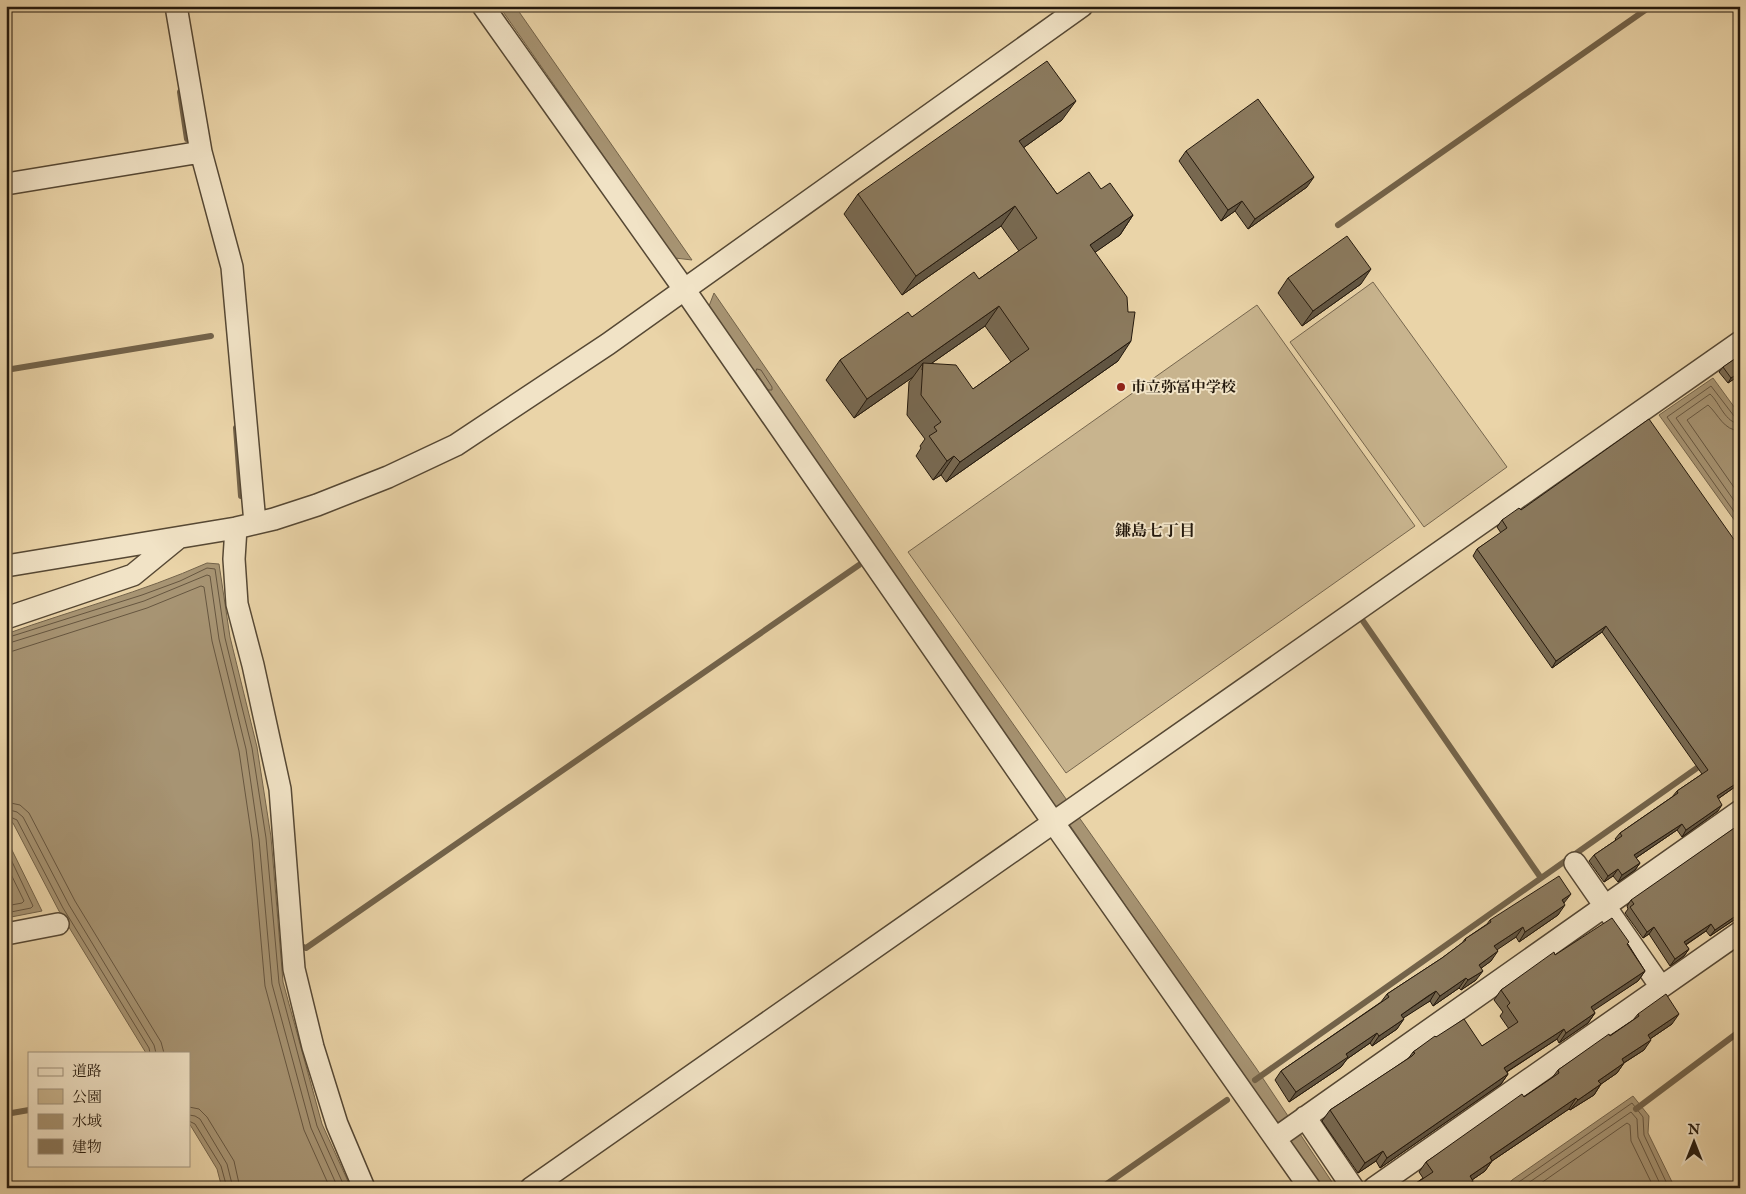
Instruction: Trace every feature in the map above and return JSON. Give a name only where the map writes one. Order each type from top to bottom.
[{"type":"street","points":[[176,6],[201,152],[232,267],[246,525],[234,559],[237,604],[280,789],[294,969],[313,1047],[337,1124],[364,1188]]},
{"type":"street","points":[[483,6],[684,289],[1053,822],[1310,1188]]},
{"type":"street","points":[[6,566],[274,519],[318,505],[456,445],[608,344],[1082,6]]},
{"type":"street","points":[[6,184],[201,152]]},
{"type":"street","points":[[530,1188],[1740,342]]},
{"type":"street","points":[[6,618],[133,575],[180,537]]},
{"type":"street","points":[[1276,1138],[1740,811]]},
{"type":"street","points":[[1576,864],[1661,987]]},
{"type":"street","points":[[6,934],[58,924]]},
{"type":"street","points":[[1374,1188],[1740,932]]},
{"type":"street","points":[[1302,1119],[1353,1188]]},
{"type":"green space","points":[[1373,282],[1507,467],[1424,527],[1290,342]]},
{"type":"green space","points":[[1257,305],[1415,526],[1066,773],[908,552]]},
{"type":"water","points":[[499,6],[515,6],[692,260],[675,258]]},
{"type":"water","points":[[714,293],[915,585],[1256,1068],[1336,1188],[1321,1188],[1067,821],[1052,806],[753,377],[709,306]]},
{"type":"water","points":[[1713,378],[1740,415],[1740,528],[1659,415]]},
{"type":"water","points":[[207,563],[219,564],[230,637],[257,747],[271,837],[283,982],[322,1124],[351,1188],[222,1188],[217,1169],[190,1125],[190,1052],[145,1052],[59,911],[13,823],[6,820],[6,634],[133,592]]},
{"type":"water","points":[[6,838],[42,911],[6,918]]},
{"type":"water","points":[[1633,1096],[1649,1116],[1648,1133],[1675,1188],[1506,1188],[1512,1180]]},
{"type":"building","points":[[1047,61],[1076,101],[1019,141],[1057,194],[1089,172],[1101,189],[1110,183],[1133,215],[1090,245],[1127,297],[1128,312],[1135,312],[1131,341],[960,462],[954,456],[947,461],[929,436],[937,431],[934,427],[941,422],[921,395],[923,363],[956,365],[973,389],[1029,349],[999,306],[867,399],[840,360],[908,312],[912,317],[974,272],[979,279],[1037,238],[1015,206],[916,276],[858,194]]},
{"type":"building","points":[[1258,99],[1314,177],[1255,219],[1242,201],[1228,210],[1186,151]]},
{"type":"building","points":[[1347,236],[1371,269],[1313,311],[1288,278]]},
{"type":"building","points":[[1736,358],[1740,363],[1740,372],[1731,378],[1723,367]]},
{"type":"building","points":[[1649,419],[1740,548],[1740,781],[1717,796],[1722,805],[1686,830],[1682,824],[1634,855],[1640,863],[1622,875],[1618,869],[1608,876],[1594,855],[1622,836],[1620,833],[1708,770],[1606,626],[1556,661],[1477,549],[1507,528],[1502,520],[1519,508],[1521,510]]},
{"type":"building","points":[[1740,824],[1740,913],[1715,930],[1711,924],[1684,942],[1689,949],[1675,959],[1654,927],[1647,932],[1630,907],[1634,904],[1631,900]]},
{"type":"building","points":[[1559,876],[1571,894],[1562,900],[1565,905],[1525,932],[1523,927],[1494,946],[1498,951],[1479,965],[1483,971],[1468,980],[1466,978],[1440,996],[1436,991],[1428,996],[1401,1015],[1404,1019],[1379,1036],[1377,1033],[1346,1054],[1348,1057],[1296,1092],[1281,1071],[1389,997],[1387,994],[1442,958],[1465,939],[1491,922],[1490,920]]},
{"type":"building","points":[[1612,918],[1629,942],[1627,944],[1645,971],[1591,1007],[1595,1013],[1566,1033],[1564,1029],[1504,1068],[1508,1074],[1387,1158],[1383,1151],[1365,1163],[1330,1110],[1412,1056],[1415,1053],[1413,1052],[1435,1036],[1464,1019],[1482,1046],[1518,1022],[1507,1006],[1510,1003],[1501,990],[1554,952],[1555,955]]},
{"type":"building","points":[[1666,994],[1679,1014],[1648,1035],[1651,1040],[1622,1059],[1624,1063],[1598,1081],[1601,1084],[1578,1100],[1576,1098],[1490,1157],[1492,1161],[1470,1176],[1473,1181],[1463,1188],[1409,1188],[1433,1172],[1426,1162],[1522,1094],[1524,1097],[1559,1073],[1558,1070],[1609,1034],[1610,1036],[1639,1016],[1638,1014]]},
{"type":"waterway","points":[[1338,225],[1651,6]]},
{"type":"waterway","points":[[180,92],[187,139]]},
{"type":"waterway","points":[[6,370],[211,336]]},
{"type":"waterway","points":[[236,428],[241,496]]},
{"type":"waterway","points":[[301,946],[306,948],[859,565]]},
{"type":"waterway","points":[[1363,621],[1541,878]]},
{"type":"waterway","points":[[1255,1080],[1704,763]]},
{"type":"waterway","points":[[1636,1109],[1740,1031]]},
{"type":"waterway","points":[[1101,1188],[1227,1100]]},
{"type":"waterway","points":[[6,1114],[28,1110]]},
{"type":"place","name":"市立弥冨中学校","points":[[1121,387]]},
{"type":"district","name":"鎌島七丁目","points":[[1155,532]]}]
